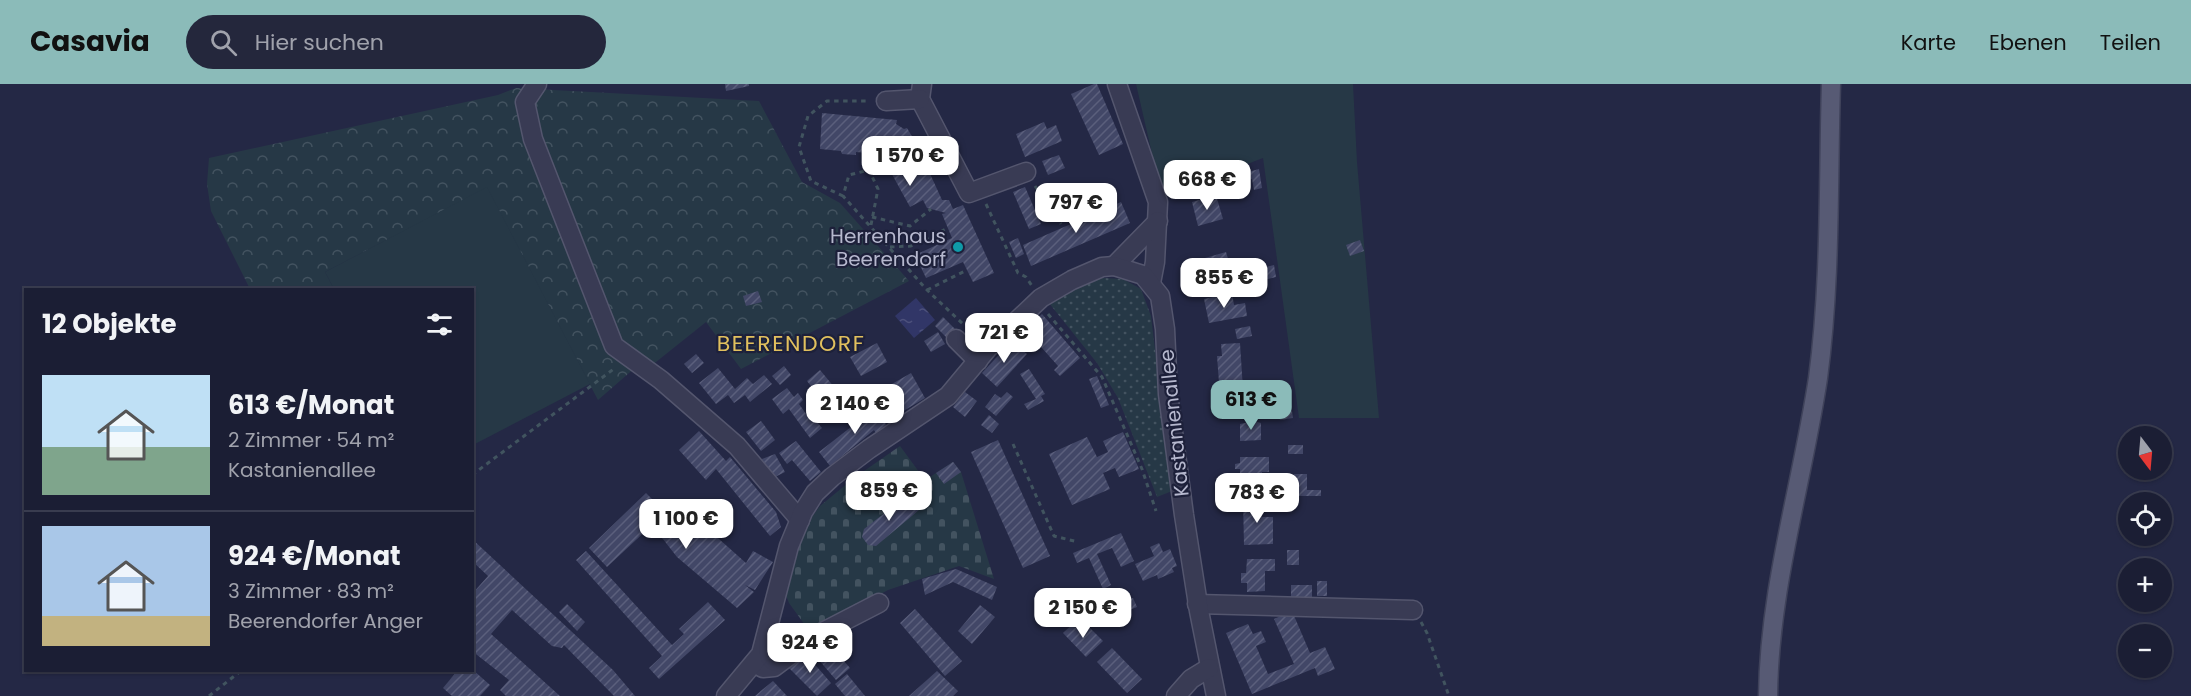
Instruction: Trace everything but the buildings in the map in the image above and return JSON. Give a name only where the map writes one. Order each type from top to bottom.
[{"type":"main road","points":[[1768,696],[1772,631],[1818,377],[1827,251],[1831,84]]},
{"type":"street","points":[[537,84],[525,102],[533,139],[614,346],[661,380],[737,446],[800,520]]},
{"type":"street","name":"Kastanienallee","points":[[1117,84],[1158,202],[1151,283],[1160,296],[1165,329],[1168,394],[1197,604],[1216,696]]},
{"type":"street","points":[[886,100],[921,91],[969,193],[1026,172]]},
{"type":"street","points":[[1114,266],[1158,221]]},
{"type":"street","points":[[726,696],[761,654],[782,568],[800,520],[815,493],[832,477],[948,396],[978,361],[1041,298],[1072,280],[1102,267],[1114,266],[1131,269],[1151,283]]},
{"type":"street","points":[[962,334],[978,361]]},
{"type":"street","points":[[754,663],[763,668],[774,667],[817,635],[879,603]]},
{"type":"street","points":[[1197,604],[1413,610]]},
{"type":"street","points":[[1176,696],[1191,680],[1209,668]]},
{"type":"path","points":[[886,100],[827,101],[808,116],[799,147],[811,181],[843,196],[890,247],[962,334]]},
{"type":"path","points":[[843,196],[849,175],[869,170],[878,189],[871,225]]},
{"type":"path","points":[[1026,172],[1061,224]]},
{"type":"path","points":[[978,189],[1018,273],[1026,277],[1041,298],[1043,308],[1102,377],[1142,469],[1156,511]]},
{"type":"path","points":[[872,217],[910,226],[931,209]]},
{"type":"path","points":[[890,247],[911,246],[948,228]]},
{"type":"path","points":[[927,290],[967,270]]},
{"type":"path","points":[[474,473],[629,357]]},
{"type":"path","points":[[1013,444],[1054,536],[1078,542]]},
{"type":"path","points":[[1413,610],[1427,633],[1449,696]]},
{"type":"path","points":[[209,696],[239,672]]},
{"type":"green space","points":[[1136,84],[1353,84],[1357,162],[1379,418],[1299,418],[1263,158],[1162,197]]},
{"type":"green space","points":[[516,88],[759,101],[802,182],[840,203],[909,281],[741,369],[706,322],[651,366],[636,367],[598,400],[487,188],[325,272],[333,288],[250,288],[211,211],[207,184],[209,158],[498,95]]},
{"type":"green space","points":[[487,187],[590,384],[474,444],[474,288],[333,288],[325,272]]},
{"type":"green space","points":[[1103,278],[1123,279],[1141,289],[1151,316],[1172,491],[1157,497],[1118,398],[1097,363],[1049,303],[1087,282]]},
{"type":"green space","points":[[900,446],[925,480],[953,462],[961,472],[994,579],[959,566],[888,590],[810,632],[789,603],[784,590],[788,569],[806,525],[820,506],[854,478]]},
{"type":"water","points":[[916,298],[935,320],[914,338],[895,316]]},
{"type":"place","name":"Herrenhaus Beerendorf","points":[[958,247]]},
{"type":"district","name":"BEERENDORF","points":[[791,343]]}]
